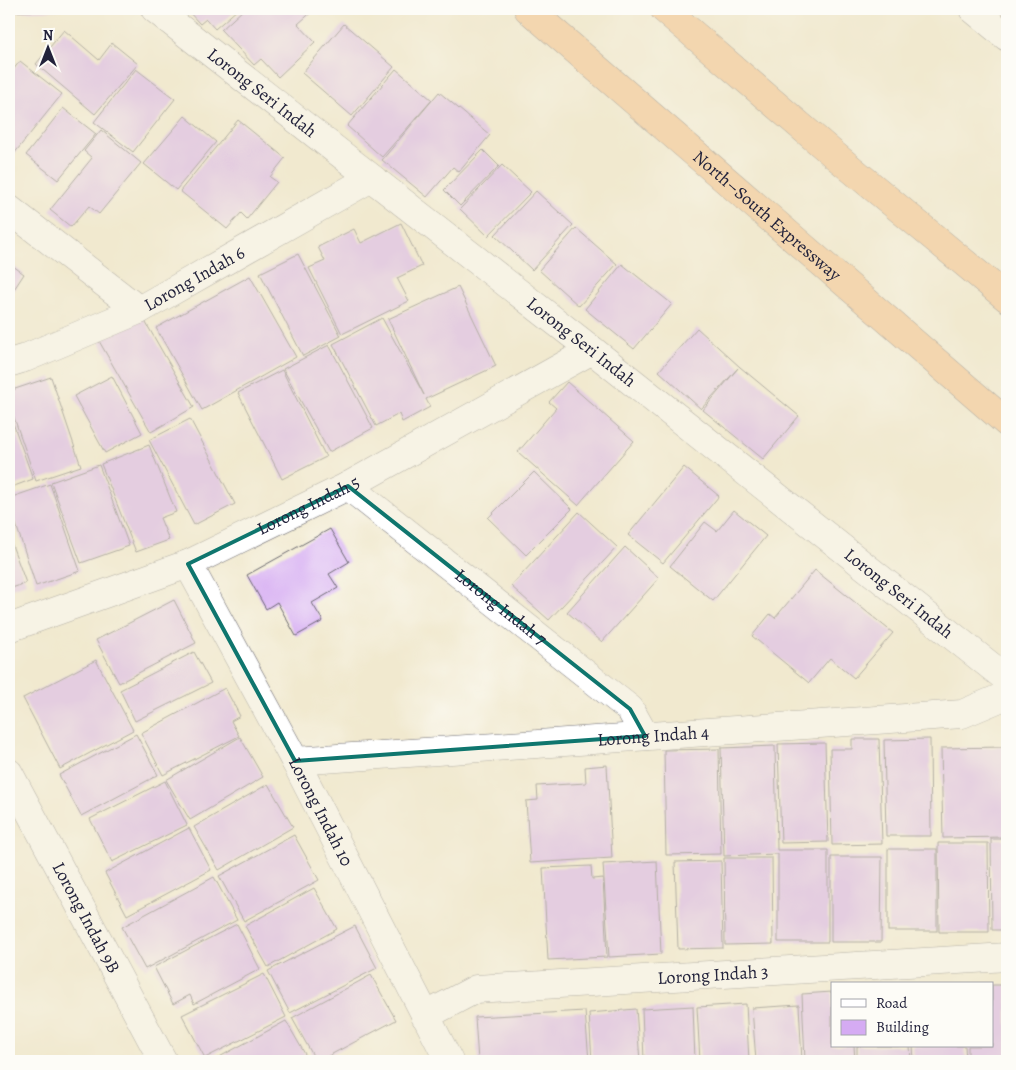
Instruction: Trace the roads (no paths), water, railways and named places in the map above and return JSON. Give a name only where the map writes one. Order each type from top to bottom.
[{"type":"highway","name":"North–South Expressway","points":[[528,9],[1007,423]]},
{"type":"highway","points":[[664,9],[832,153],[1007,298]]},
{"type":"street","name":"Lorong Seri Indah","points":[[155,9],[592,350],[1007,679]]},
{"type":"street","points":[[973,9],[1007,38]]},
{"type":"street","name":"Lorong Indah 6","points":[[9,363],[139,310],[371,178]]},
{"type":"street","points":[[9,209],[139,310]]},
{"type":"street","name":"Lorong Indah 5","points":[[9,628],[188,564],[348,486],[592,350]]},
{"type":"street","name":"Lorong Indah 7","points":[[348,486],[630,709],[645,736]]},
{"type":"street","name":"Lorong Indah 10","points":[[188,564],[295,761],[449,1061]]},
{"type":"street","name":"Lorong Indah 4","points":[[295,761],[962,714],[1007,695]]},
{"type":"street","name":"Lorong Indah 9B","points":[[9,773],[163,1061]]},
{"type":"street","name":"Lorong Indah 3","points":[[425,1016],[476,989],[1007,957]]}]
